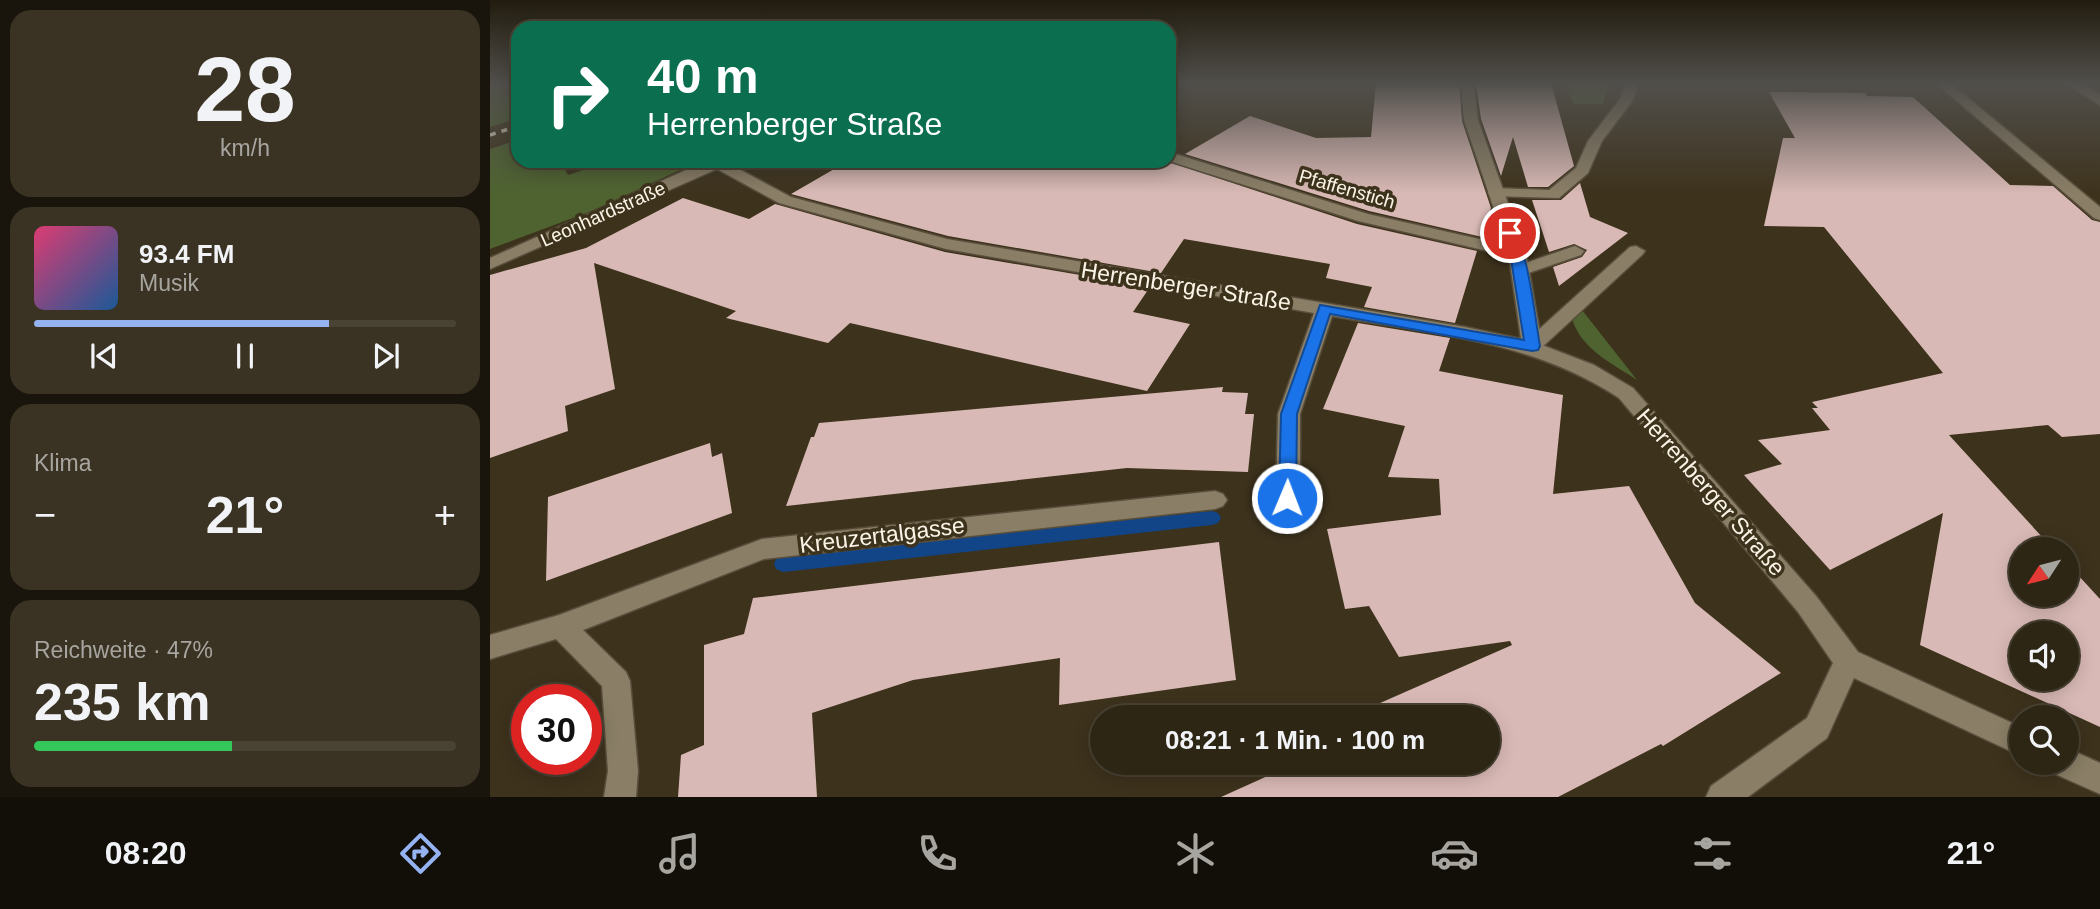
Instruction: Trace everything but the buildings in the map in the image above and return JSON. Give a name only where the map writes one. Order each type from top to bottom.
[{"type":"street","points":[[1471,120],[1517,253],[1532,346]]},
{"type":"street","points":[[1496,193],[1553,195],[1583,170],[1595,141],[1611,120]]},
{"type":"street","points":[[1987,120],[2100,215]]},
{"type":"street","name":"Pfaffenstich","points":[[1176,158],[1364,218],[1517,253]]},
{"type":"street","name":"Leonhardstraße","points":[[490,264],[703,168]]},
{"type":"street","name":"Herrenberger Straße","points":[[724,168],[785,200],[946,244],[1532,346],[1595,372],[1626,393],[1807,604],[1848,661],[2009,736]]},
{"type":"street","points":[[1520,271],[1574,251]]},
{"type":"street","points":[[1532,346],[1636,251]]},
{"type":"street","points":[[1287,498],[1289,414],[1325,309]]},
{"type":"street","name":"Kreuzertalgasse","points":[[561,626],[762,549],[1216,500]]},
{"type":"street","points":[[490,648],[561,626],[616,681],[624,771],[620,797]]},
{"type":"street","points":[[1722,797],[1817,728],[1848,661]]},
{"type":"street","points":[[2079,769],[2100,779]]},
{"type":"green space","points":[[490,120],[511,120],[511,120],[490,127]]},
{"type":"green space","points":[[511,142],[511,168],[564,168],[568,175],[590,168],[680,170],[589,212],[490,249],[490,149]]},
{"type":"green space","points":[[1582,310],[1637,380],[1599,355],[1583,339],[1572,319]]},
{"type":"waterway","points":[[783,564],[1212,518]]},
{"type":"railway","points":[[490,135],[511,128]]},
{"type":"route","points":[[1287,498],[1289,414],[1325,309],[1532,346],[1517,253],[1510,233]]}]
